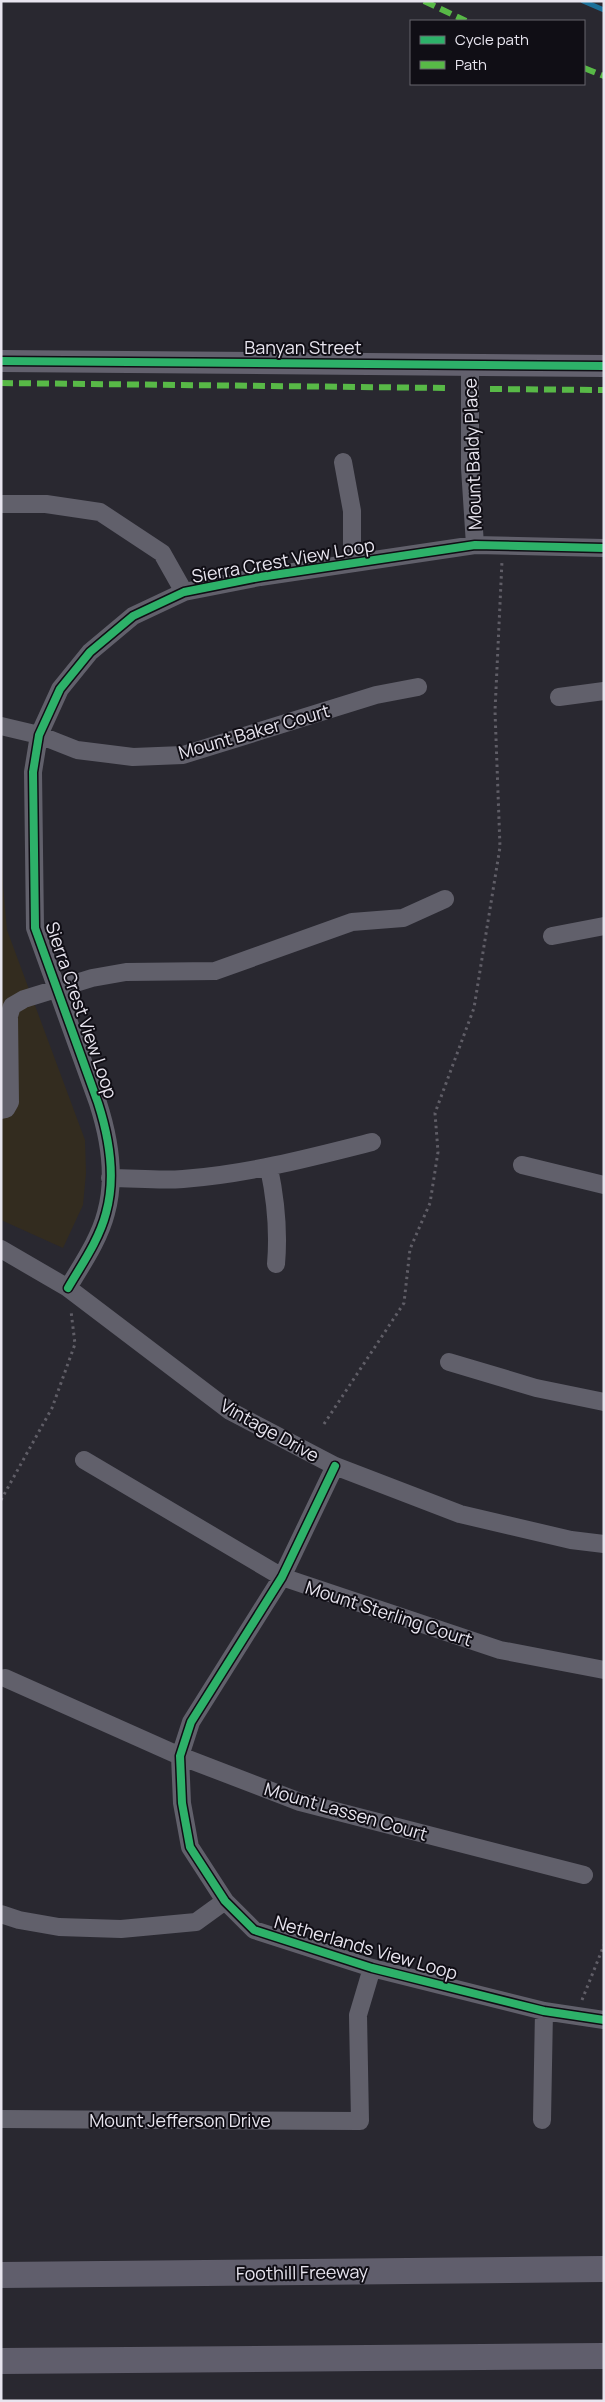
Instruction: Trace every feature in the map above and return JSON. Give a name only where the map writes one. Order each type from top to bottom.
[{"type":"highway","name":"Foothill Freeway","points":[[1,2276],[604,2269]]},
{"type":"highway","points":[[1,2361],[604,2356]]},
{"type":"main road","name":"Banyan Street","points":[[1,360],[604,366]]},
{"type":"street","name":"Mount Baldy Place","points":[[470,364],[470,468],[475,546]]},
{"type":"street","points":[[343,462],[352,512],[352,563]]},
{"type":"street","points":[[1,504],[46,504],[100,512],[162,553],[184,592]]},
{"type":"street","name":"Sierra Crest View Loop","points":[[68,1288],[95,1241],[106,1212],[110,1178],[106,1130],[58,989],[34,928],[33,772],[39,735],[60,689],[90,652],[133,616],[184,592],[352,563],[475,546],[604,548]]},
{"type":"street","name":"Mount Baker Court","points":[[1,726],[39,735],[76,750],[133,758],[183,755],[376,695],[418,687]]},
{"type":"street","points":[[559,697],[604,691]]},
{"type":"street","points":[[1,1110],[6,1108],[10,1102],[9,1016],[12,1006],[24,999],[92,978],[126,972],[215,971],[352,922],[403,918],[445,899]]},
{"type":"street","points":[[552,936],[604,926]]},
{"type":"street","points":[[110,1178],[181,1179],[269,1168],[372,1142]]},
{"type":"street","points":[[522,1165],[604,1185]]},
{"type":"street","points":[[269,1168],[276,1203],[278,1226],[276,1264]]},
{"type":"street","name":"Vintage Drive","points":[[1,1249],[68,1288],[230,1411],[335,1466],[460,1514],[571,1540],[604,1544]]},
{"type":"street","points":[[449,1362],[536,1388],[604,1402]]},
{"type":"street","name":"Mount Sterling Court","points":[[84,1460],[282,1577],[500,1650],[604,1670]]},
{"type":"street","name":"Netherlands View Loop","points":[[335,1466],[282,1577],[191,1722],[180,1756],[182,1803],[190,1847],[225,1900],[254,1930],[372,1968],[544,2011],[604,2020]]},
{"type":"street","name":"Mount Lassen Court","points":[[5,1678],[180,1756],[300,1802],[584,1875]]},
{"type":"street","points":[[1,1914],[19,1920],[59,1927],[121,1929],[196,1922],[225,1900]]},
{"type":"street","name":"Mount Jefferson Drive","points":[[1,2119],[360,2121],[358,2015],[372,1968]]},
{"type":"street","points":[[542,2120],[544,2011]]},
{"type":"path","points":[[324,1424],[404,1303],[410,1249],[430,1203],[438,1152],[435,1113],[474,1008],[500,847],[494,711],[502,546]]},
{"type":"path","points":[[1,1500],[52,1408],[75,1344],[68,1288]]},
{"type":"path","points":[[575,2016],[604,1945]]},
{"type":"shaded area","points":[[1,822],[3,886],[7,930],[85,1140],[86,1173],[83,1205],[63,1248],[1,1220]]},
{"type":"waterway","points":[[583,1],[604,10]]},
{"type":"marked path","points":[[424,1],[464,20]]},
{"type":"marked path","points":[[585,68],[604,76]]},
{"type":"marked path","points":[[1,383],[448,388]]},
{"type":"marked path","points":[[490,389],[604,390]]},
{"type":"cycle path","points":[[1,361],[604,366]]},
{"type":"cycle path","points":[[68,1288],[90,1252],[103,1223],[109,1199],[111,1171],[108,1143],[98,1103],[35,928],[33,772],[39,735],[60,689],[90,652],[133,616],[184,592],[260,577],[475,545],[604,548]]},
{"type":"cycle path","points":[[335,1466],[282,1577],[191,1722],[180,1756],[182,1803],[190,1847],[225,1901],[254,1930],[372,1968],[544,2011],[604,2020]]}]
